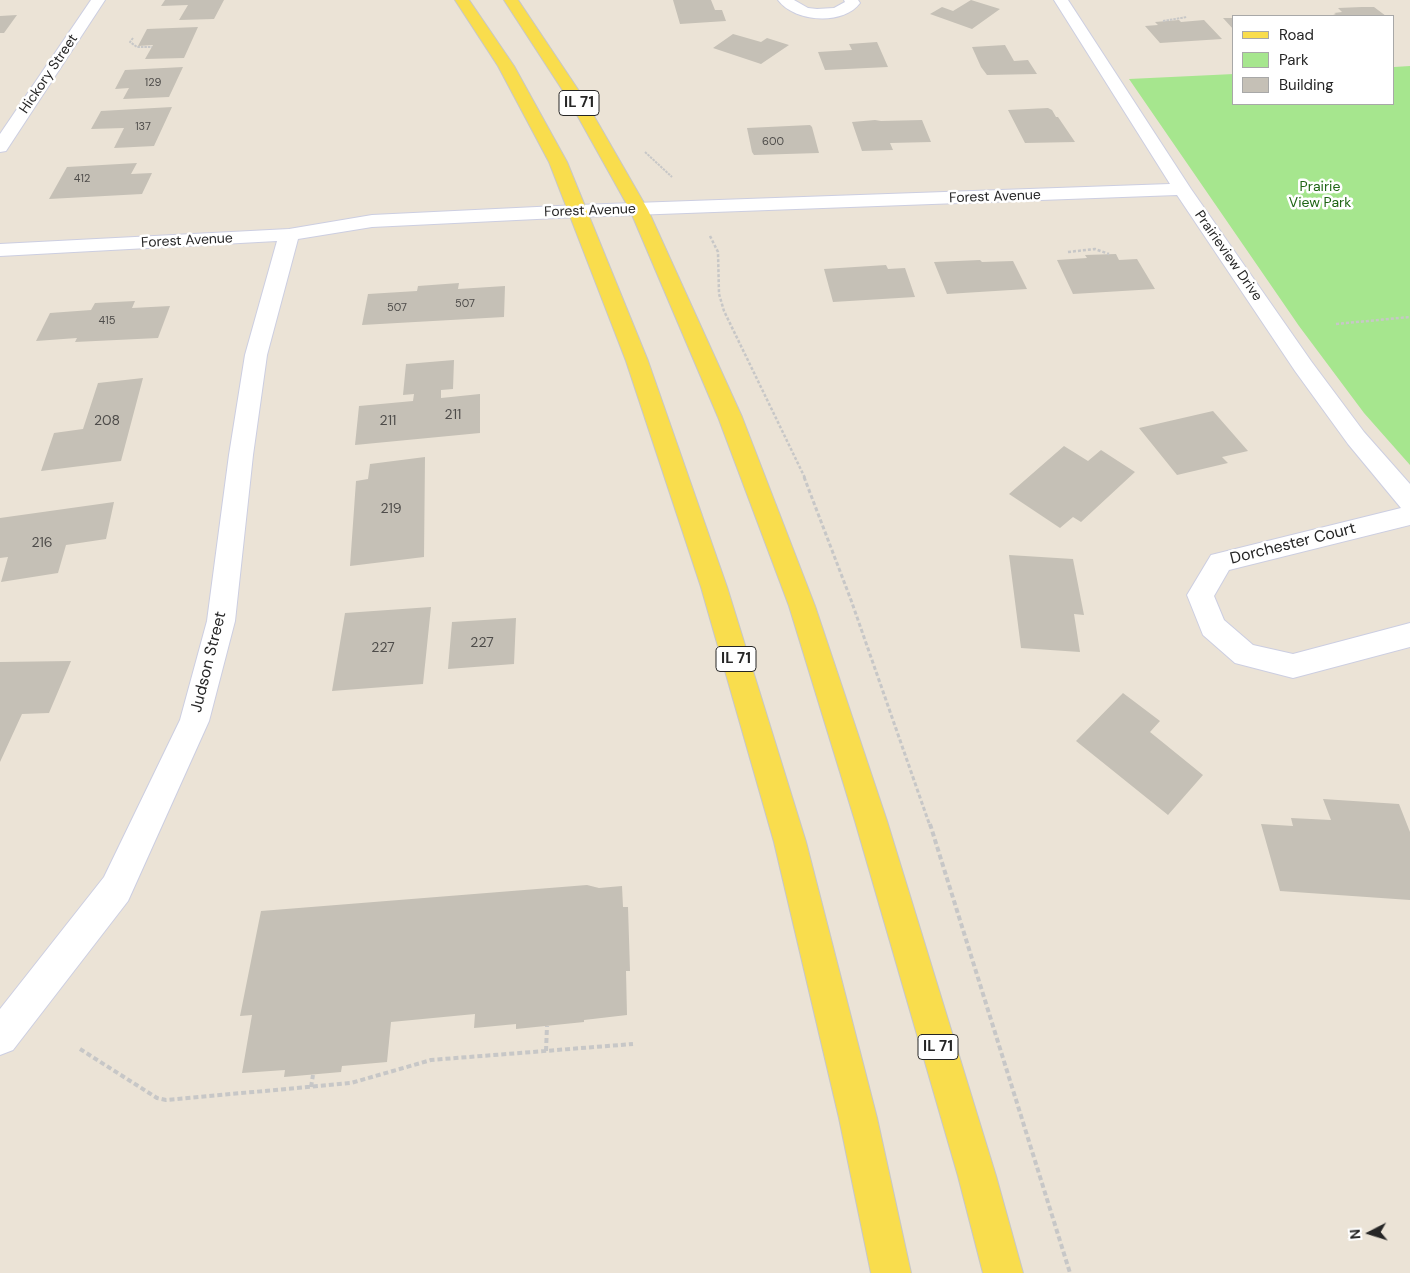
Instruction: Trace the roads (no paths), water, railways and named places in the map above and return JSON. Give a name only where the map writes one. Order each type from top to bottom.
[{"type":"main road","name":"IL 71","points":[[462,0],[506,66],[558,162],[637,361],[714,587],[787,832],[858,1118],[891,1273]]},
{"type":"main road","name":"IL 71","points":[[511,0],[575,97],[640,210],[730,417],[802,606],[871,821],[977,1176],[1003,1273]]},
{"type":"street","name":"Hickory Street","points":[[0,147],[98,0]]},
{"type":"street","points":[[785,0],[792,8],[812,13],[838,12],[853,3],[851,0]]},
{"type":"street","name":"Prairieview Drive","points":[[1061,0],[1182,190],[1303,366],[1356,438],[1410,501]]},
{"type":"street","name":"Forest Avenue","points":[[0,250],[289,236],[372,221],[578,211],[1182,190]]},
{"type":"street","name":"Judson Street","points":[[0,1037],[116,889],[194,721],[221,621],[241,455],[256,355],[289,236]]},
{"type":"street","name":"Dorchester Court","points":[[1410,515],[1220,562],[1200,595],[1212,627],[1245,655],[1293,666],[1410,635]]},
{"type":"park label","name":"Prairie View Park","points":[[1320,196]]}]
